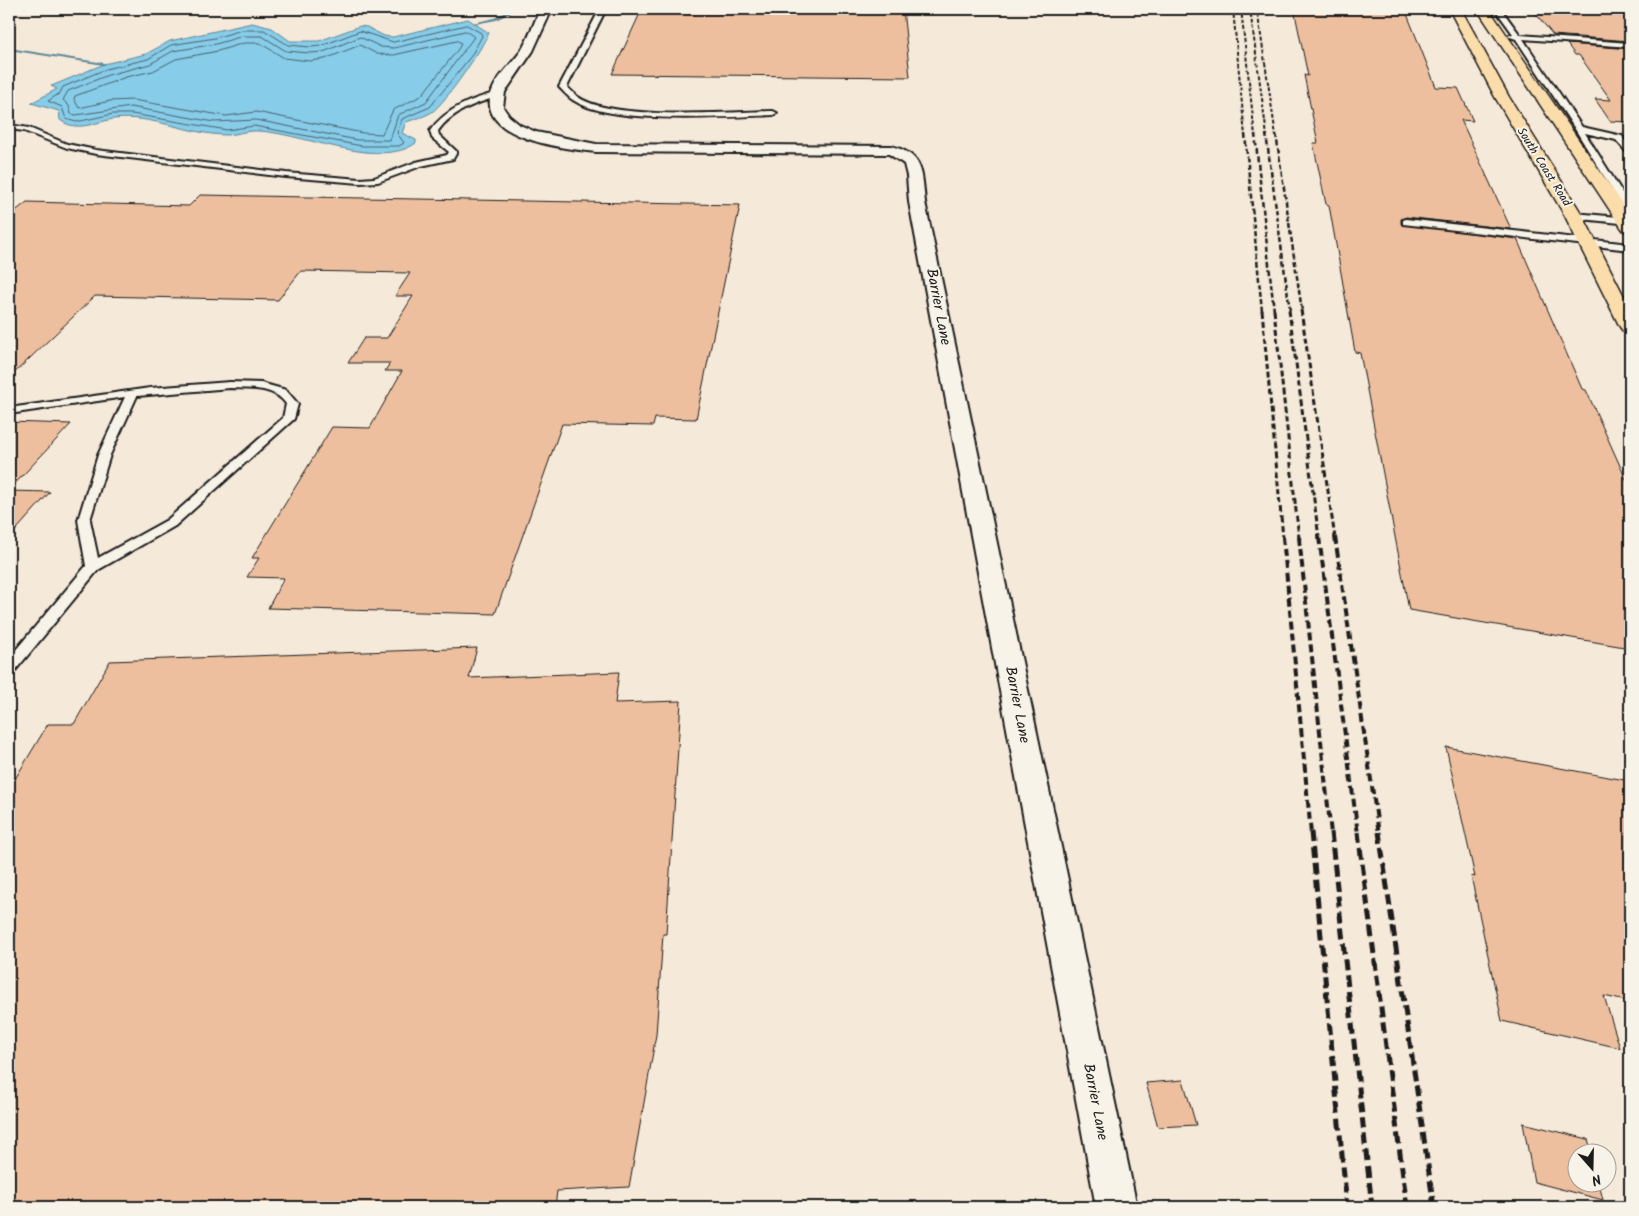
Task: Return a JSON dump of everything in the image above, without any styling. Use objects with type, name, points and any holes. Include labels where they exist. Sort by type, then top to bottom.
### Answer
[{"type":"highway","name":"South Coast Road","points":[[1455,9],[1516,98],[1586,242],[1630,327]]},
{"type":"highway","points":[[1483,9],[1543,101],[1629,220]]},
{"type":"highway","points":[[1516,98],[1543,101]]},
{"type":"street","points":[[498,94],[528,50],[546,9]]},
{"type":"street","name":"Barrier Lane","points":[[498,94],[496,106],[502,118],[513,127],[529,134],[568,145],[596,148],[870,150],[902,153],[909,156],[913,162],[917,202],[1117,1207]]},
{"type":"lane","points":[[603,9],[565,80],[563,87],[574,99],[606,110],[632,114],[773,113]]},
{"type":"lane","points":[[1498,9],[1579,129],[1629,220]]},
{"type":"lane","points":[[1616,9],[1630,10]]},
{"type":"lane","points":[[1502,36],[1630,45]]},
{"type":"lane","points":[[9,126],[20,127],[39,133],[69,147],[96,152],[295,176],[367,181],[450,157],[453,152],[435,136],[434,131],[438,122],[485,97],[498,94]]},
{"type":"lane","points":[[1579,129],[1619,138],[1630,154]]},
{"type":"lane","points":[[1574,216],[1629,220]]},
{"type":"lane","points":[[1406,222],[1630,247]]},
{"type":"lane","points":[[9,411],[132,394],[220,386],[261,387],[283,392],[292,404],[288,419],[171,523],[93,567],[9,668]]},
{"type":"lane","points":[[93,567],[84,520],[104,455],[132,394]]},
{"type":"water","points":[[468,19],[489,33],[463,75],[438,106],[429,114],[406,122],[402,133],[416,140],[416,143],[400,150],[381,153],[359,151],[271,132],[253,131],[230,135],[213,134],[142,119],[114,119],[86,126],[73,126],[60,120],[59,111],[31,103],[57,89],[51,86],[104,64],[146,54],[170,41],[252,23],[272,28],[290,41],[319,41],[360,26],[367,27],[384,36],[393,37]]},
{"type":"building","points":[[642,9],[903,9],[910,77],[612,74]]},
{"type":"building","points":[[1294,9],[1405,9],[1436,87],[1458,88],[1473,121],[1461,120],[1511,229],[1406,217],[1401,219],[1401,224],[1517,239],[1582,389],[1586,390],[1630,488],[1630,648],[1409,610],[1360,353],[1355,352],[1329,205],[1326,204],[1313,143],[1318,143],[1304,75],[1308,76]]},
{"type":"building","points":[[1532,9],[1586,9],[1630,14],[1630,41],[1553,35]]},
{"type":"building","points":[[1567,44],[1630,49],[1630,127],[1627,122],[1610,121],[1595,99],[1611,100],[1579,55],[1575,55]]},
{"type":"building","points":[[200,195],[740,205],[696,419],[655,418],[653,426],[562,424],[495,614],[268,608],[284,578],[247,577],[259,558],[252,558],[332,427],[370,428],[402,371],[385,371],[390,363],[348,363],[364,338],[387,338],[413,296],[395,296],[410,273],[301,271],[278,300],[95,296],[9,378],[9,216],[27,202],[189,206]]},
{"type":"building","points":[[9,422],[71,424],[9,490]]},
{"type":"building","points":[[9,491],[50,492],[9,538]]},
{"type":"building","points":[[477,648],[469,678],[619,672],[615,703],[681,701],[666,934],[663,934],[656,1035],[629,1187],[557,1191],[555,1207],[9,1207],[9,789],[48,724],[74,724],[110,661]]},
{"type":"building","points":[[1446,747],[1630,781],[1630,1002],[1604,996],[1620,1048],[1502,1021],[1471,876],[1475,877]]},
{"type":"building","points":[[1183,1080],[1196,1125],[1158,1127],[1146,1083]]},
{"type":"building","points":[[1523,1123],[1588,1139],[1589,1144],[1566,1144],[1566,1190],[1534,1182]]},
{"type":"building","points":[[1580,1194],[1602,1194],[1603,1200]]},
{"type":"waterway","points":[[475,23],[495,19],[516,9]]},
{"type":"waterway","points":[[9,49],[104,64]]},
{"type":"railway","points":[[1233,9],[1245,136]]},
{"type":"railway","points":[[1241,9],[1255,136]]},
{"type":"railway","points":[[1250,9],[1267,136]]},
{"type":"railway","points":[[1257,9],[1276,136]]},
{"type":"railway","points":[[1245,134],[1262,311]]},
{"type":"railway","points":[[1255,134],[1274,311]]},
{"type":"railway","points":[[1266,134],[1290,311]]},
{"type":"railway","points":[[1276,134],[1302,311]]},
{"type":"railway","points":[[1262,310],[1283,538]]},
{"type":"railway","points":[[1274,310],[1299,538]]},
{"type":"railway","points":[[1289,310],[1319,538]]},
{"type":"railway","points":[[1301,310],[1335,538]]},
{"type":"railway","points":[[1283,537],[1311,834]]},
{"type":"railway","points":[[1299,537],[1331,834]]},
{"type":"railway","points":[[1319,537],[1358,834]]},
{"type":"railway","points":[[1335,537],[1379,834]]},
{"type":"railway","points":[[1311,832],[1347,1207]]},
{"type":"railway","points":[[1331,832],[1372,1207]]},
{"type":"railway","points":[[1358,832],[1407,1207]]},
{"type":"railway","points":[[1379,832],[1434,1207]]}]
